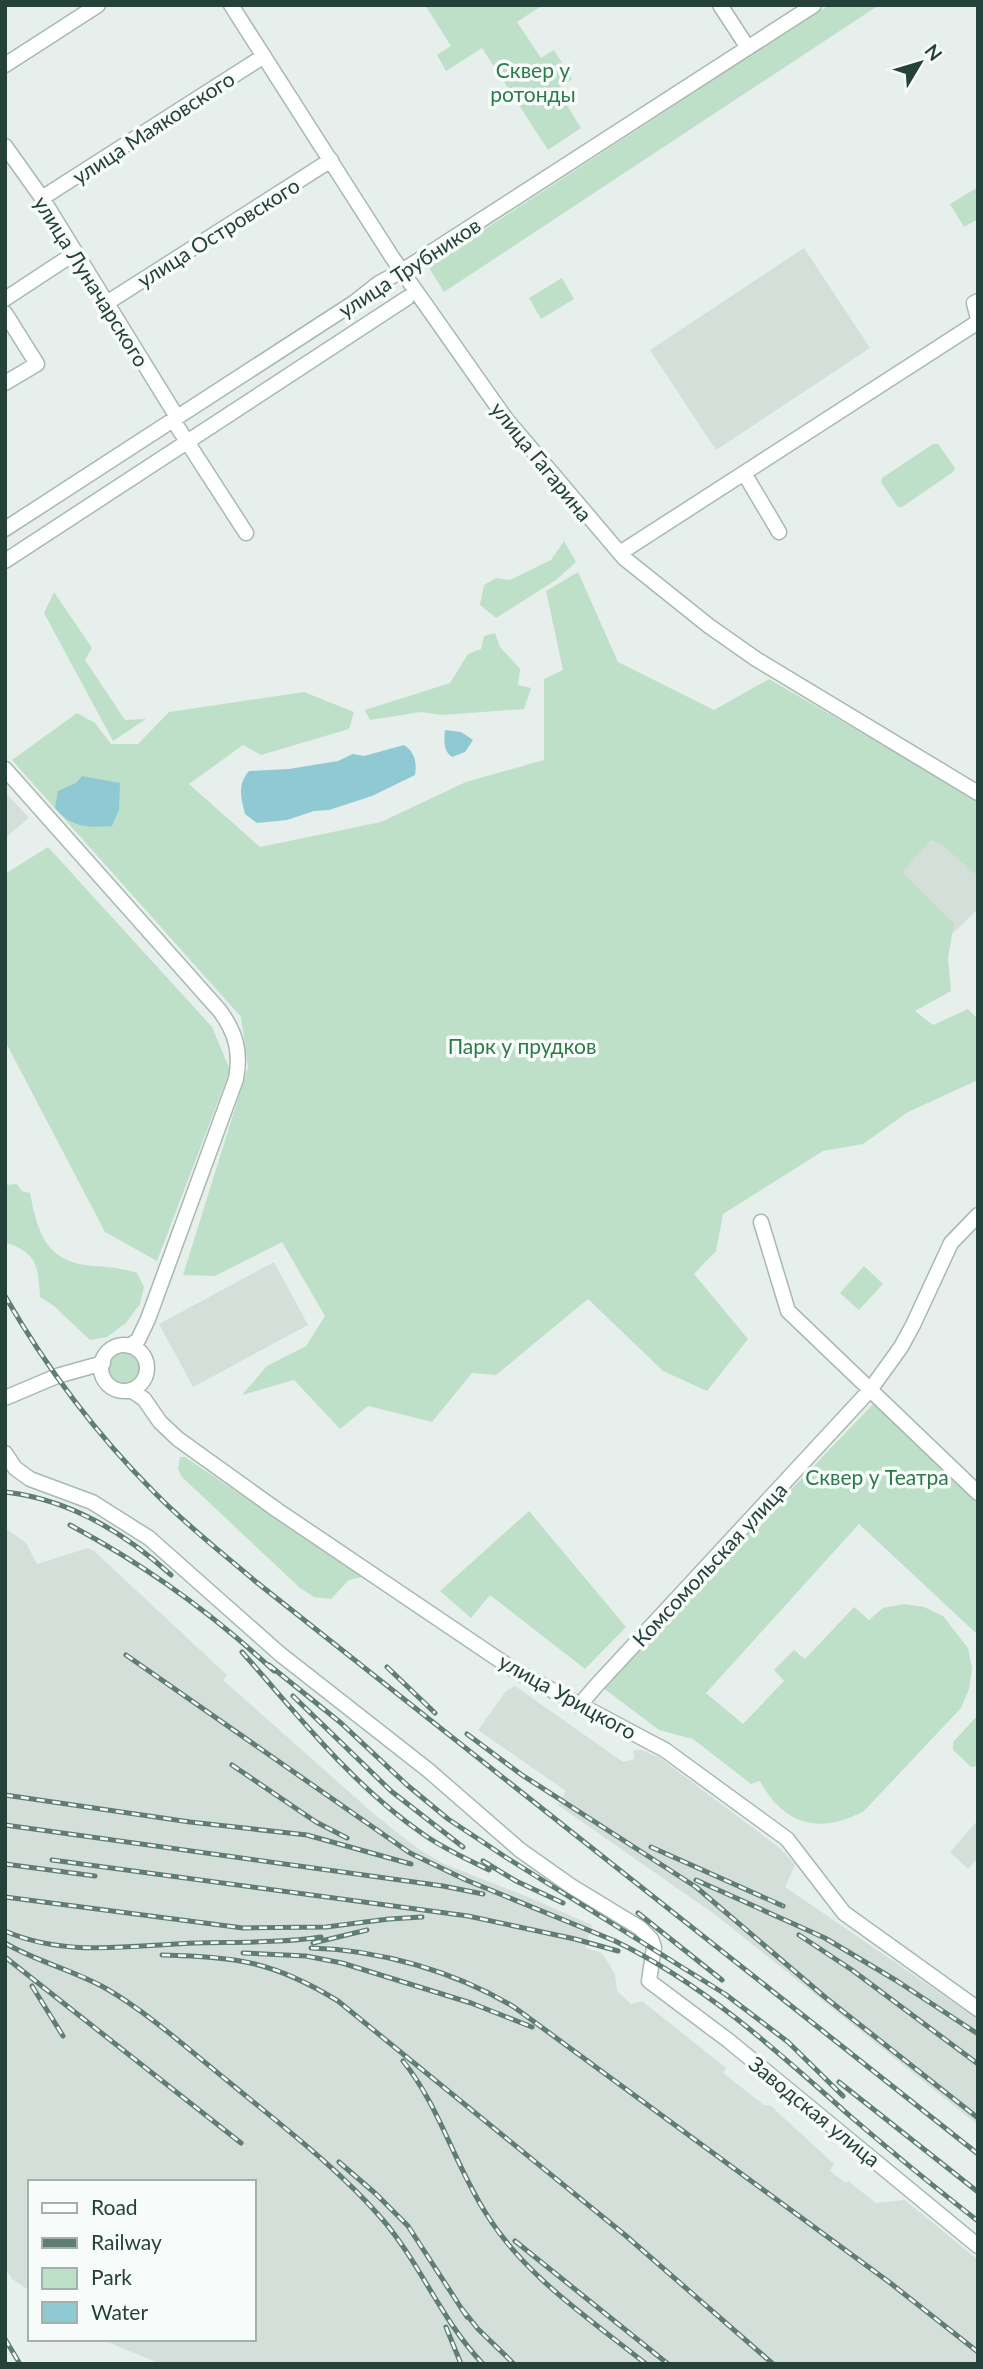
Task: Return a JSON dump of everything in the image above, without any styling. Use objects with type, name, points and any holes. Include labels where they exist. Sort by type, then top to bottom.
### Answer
[{"type":"street","points":[[5,65],[99,5]]},
{"type":"street","name":"улица Гагарина","points":[[231,5],[402,271],[506,419],[620,553],[709,626],[756,659],[978,793]]},
{"type":"street","points":[[720,5],[748,48]]},
{"type":"street","name":"улица Трубников","points":[[5,529],[355,302],[379,283],[402,271],[814,5]]},
{"type":"street","name":"улица Маяковского","points":[[41,198],[264,56]]},
{"type":"street","name":"улица Луначарского","points":[[5,146],[41,198],[188,443],[246,533]]},
{"type":"street","name":"улица Островского","points":[[106,304],[331,160]]},
{"type":"street","points":[[5,299],[75,253]]},
{"type":"street","points":[[5,561],[407,298]]},
{"type":"street","points":[[620,553],[978,321],[974,303],[978,301]]},
{"type":"street","points":[[5,313],[37,364],[5,383]]},
{"type":"street","points":[[744,473],[779,532]]},
{"type":"street","points":[[5,769],[220,1011],[232,1029],[237,1044],[236,1079],[159,1290],[135,1345]]},
{"type":"street","name":"Комсомольская улица","points":[[579,1706],[870,1390],[914,1325],[951,1242],[978,1215]]},
{"type":"street","points":[[761,1222],[788,1311],[978,1493]]},
{"type":"street","points":[[5,1398],[57,1376],[99,1367],[111,1349],[121,1345],[135,1345]]},
{"type":"street","points":[[99,1367],[110,1386],[124,1392],[139,1391],[146,1366],[135,1345]]},
{"type":"street","name":"улица Урицкого","points":[[139,1391],[160,1422],[178,1439],[251,1492],[514,1670],[665,1750],[787,1839],[844,1913],[978,2009]]},
{"type":"street","name":"Заводская улица","points":[[5,1453],[15,1468],[30,1479],[92,1502],[149,1538],[280,1654],[428,1770],[520,1850],[640,1928],[651,1939],[654,1947],[649,1981],[729,2041],[978,2246]]},
{"type":"shaded area","points":[[804,248],[870,348],[716,450],[650,350]]},
{"type":"shaded area","points":[[5,792],[29,818],[5,838]]},
{"type":"shaded area","points":[[939,802],[978,833],[978,909],[932,953],[861,882]]},
{"type":"shaded area","points":[[274,1262],[308,1325],[193,1387],[159,1324]]},
{"type":"shaded area","points":[[5,1528],[26,1543],[37,1564],[88,1548],[95,1552],[227,1675],[223,1680],[374,1814],[417,1848],[442,1863],[592,1925],[585,1948],[602,1953],[615,1974],[617,1991],[631,2004],[642,2001],[726,2068],[723,2073],[764,2105],[771,2106],[834,2164],[830,2171],[846,2183],[848,2181],[876,2203],[905,2200],[978,2260],[978,2364],[161,2364],[105,2341],[256,2341],[256,2180],[28,2180],[28,2290],[12,2279],[5,2268]]},
{"type":"shaded area","points":[[515,1686],[623,1762],[634,1759],[633,1750],[641,1750],[660,1758],[781,1849],[795,1865],[785,1887],[978,2019],[978,2125],[717,1916],[558,1805],[566,1791],[478,1730],[506,1691]]},
{"type":"shaded area","points":[[978,1820],[978,1858],[968,1869],[950,1852]]},
{"type":"green space","name":"Сквер у ротонды","points":[[425,5],[543,5],[517,22],[541,58],[554,50],[572,79],[557,89],[581,128],[548,150],[482,48],[446,71],[437,55],[451,46]]},
{"type":"green space","points":[[829,5],[879,5],[444,292],[428,266]]},
{"type":"green space","points":[[978,187],[978,219],[964,227],[950,204]]},
{"type":"green space","points":[[562,278],[574,299],[541,319],[529,298]]},
{"type":"green space","points":[[933,444],[938,444],[955,468],[953,472],[902,507],[898,507],[881,482],[882,478]]},
{"type":"green space","points":[[564,541],[576,562],[556,580],[496,618],[480,605],[484,585],[496,578],[510,580],[551,560]]},
{"type":"green space","name":"Парк у прудков","points":[[578,572],[618,662],[714,710],[769,679],[978,800],[978,876],[942,845],[931,840],[902,872],[954,924],[948,958],[951,991],[915,1011],[933,1025],[968,1009],[978,1019],[978,1080],[908,1112],[863,1144],[823,1151],[723,1214],[716,1251],[694,1274],[748,1339],[707,1391],[663,1371],[588,1299],[496,1375],[472,1373],[432,1422],[368,1406],[340,1429],[294,1380],[242,1395],[267,1366],[306,1346],[325,1316],[282,1242],[215,1276],[183,1275],[248,1067],[241,1017],[12,760],[77,713],[95,723],[111,744],[138,744],[169,712],[304,692],[354,712],[349,729],[261,755],[243,745],[189,784],[260,847],[381,822],[466,782],[544,760],[544,679],[563,670],[546,591]]},
{"type":"green space","points":[[54,592],[92,648],[85,660],[125,720],[146,719],[113,741],[44,613]]},
{"type":"green space","points":[[495,633],[500,647],[520,669],[518,685],[531,688],[524,709],[442,715],[421,712],[370,720],[365,710],[450,683],[468,654],[481,649],[484,636]]},
{"type":"green space","points":[[48,847],[212,1027],[230,1070],[157,1261],[105,1232],[5,1041],[5,874]]},
{"type":"green space","points":[[17,1184],[22,1191],[30,1193],[41,1233],[47,1243],[64,1259],[137,1273],[144,1287],[140,1304],[126,1323],[107,1337],[90,1340],[54,1306],[40,1297],[37,1269],[31,1257],[7,1243],[5,1185]]},
{"type":"green space","points":[[864,1266],[883,1284],[859,1310],[840,1293]]},
{"type":"green space","points":[[124,1352],[135,1357],[140,1368],[135,1379],[124,1384],[113,1379],[108,1368],[113,1357]]},
{"type":"green space","name":"Сквер у Театра","points":[[875,1402],[978,1500],[978,1635],[859,1524],[706,1693],[743,1724],[784,1681],[774,1670],[794,1650],[805,1659],[854,1607],[869,1620],[883,1608],[904,1604],[924,1607],[943,1616],[968,1648],[972,1668],[969,1689],[961,1708],[864,1811],[832,1823],[804,1822],[780,1808],[760,1781],[751,1784],[693,1739],[659,1730],[602,1687]]},
{"type":"green space","points":[[180,1457],[185,1457],[362,1577],[349,1580],[331,1599],[314,1597],[300,1588],[182,1477],[178,1469]]},
{"type":"green space","points":[[529,1511],[626,1627],[585,1669],[490,1595],[471,1618],[440,1591]]},
{"type":"green space","points":[[978,1715],[978,1766],[971,1767],[953,1750],[953,1742]]},
{"type":"water","points":[[445,730],[461,732],[473,740],[465,752],[452,757],[449,755],[445,745]]},
{"type":"water","points":[[404,745],[414,758],[415,775],[372,796],[287,820],[257,823],[245,814],[241,787],[249,771],[289,769],[338,761],[353,754],[364,756]]},
{"type":"water","points":[[82,776],[120,783],[119,810],[112,826],[96,827],[74,823],[55,808],[58,791],[76,783]]},
{"type":"railway","points":[[5,1296],[37,1348],[92,1423],[133,1470],[191,1527],[255,1581],[978,2154]]},
{"type":"railway","points":[[5,1492],[51,1502],[94,1520],[135,1545],[171,1575]]},
{"type":"railway","points":[[70,1525],[177,1591],[227,1629],[274,1671]]},
{"type":"railway","points":[[242,1652],[327,1749],[373,1794],[431,1839],[489,1870]]},
{"type":"railway","points":[[126,1655],[410,1853],[466,1880],[615,1941],[679,1977],[767,2043],[882,2143],[978,2221]]},
{"type":"railway","points":[[269,1665],[341,1723],[448,1819],[725,1994],[788,2042],[843,2096]]},
{"type":"railway","points":[[387,1667],[435,1713]]},
{"type":"railway","points":[[293,1696],[391,1791],[463,1847]]},
{"type":"railway","points":[[467,1734],[522,1775],[696,1887],[826,1998],[978,2118]]},
{"type":"railway","points":[[232,1765],[316,1822],[347,1838]]},
{"type":"railway","points":[[5,1795],[190,1822],[307,1835],[411,1864]]},
{"type":"railway","points":[[5,1825],[443,1886],[483,1894]]},
{"type":"railway","points":[[651,1847],[783,1906]]},
{"type":"railway","points":[[52,1860],[468,1916],[618,1951]]},
{"type":"railway","points":[[483,1861],[516,1881],[563,1903]]},
{"type":"railway","points":[[5,1864],[95,1876]]},
{"type":"railway","points":[[696,1880],[825,1938],[978,2034]]},
{"type":"railway","points":[[5,1897],[243,1928],[326,1927],[422,1917]]},
{"type":"railway","points":[[638,1913],[722,1980]]},
{"type":"railway","points":[[313,1943],[367,1930]]},
{"type":"railway","points":[[5,1931],[52,1945],[100,1948],[321,1937]]},
{"type":"railway","points":[[799,1935],[852,1970],[978,2064]]},
{"type":"railway","points":[[5,1943],[94,1982],[123,1999],[170,2033],[328,2165],[366,2201],[397,2237],[455,2330],[483,2364]]},
{"type":"railway","points":[[311,1948],[363,1953],[416,1965],[467,1983],[514,2007],[889,2282],[978,2352]]},
{"type":"railway","points":[[243,1953],[306,1956],[342,1963],[471,2003],[532,2027]]},
{"type":"railway","points":[[162,1955],[212,1957],[274,1969],[338,2001],[625,2235],[773,2364]]},
{"type":"railway","points":[[5,1957],[241,2143]]},
{"type":"railway","points":[[32,1986],[63,2036]]},
{"type":"railway","points":[[403,2061],[427,2098],[476,2196],[503,2237],[520,2258],[560,2296],[646,2364]]},
{"type":"railway","points":[[839,2082],[978,2192]]},
{"type":"railway","points":[[339,2162],[408,2226],[467,2317]]},
{"type":"railway","points":[[515,2241],[668,2364]]},
{"type":"railway","points":[[462,2309],[478,2329],[514,2364]]},
{"type":"railway","points":[[446,2327],[461,2364]]},
{"type":"railway","points":[[5,2339],[20,2364]]}]
